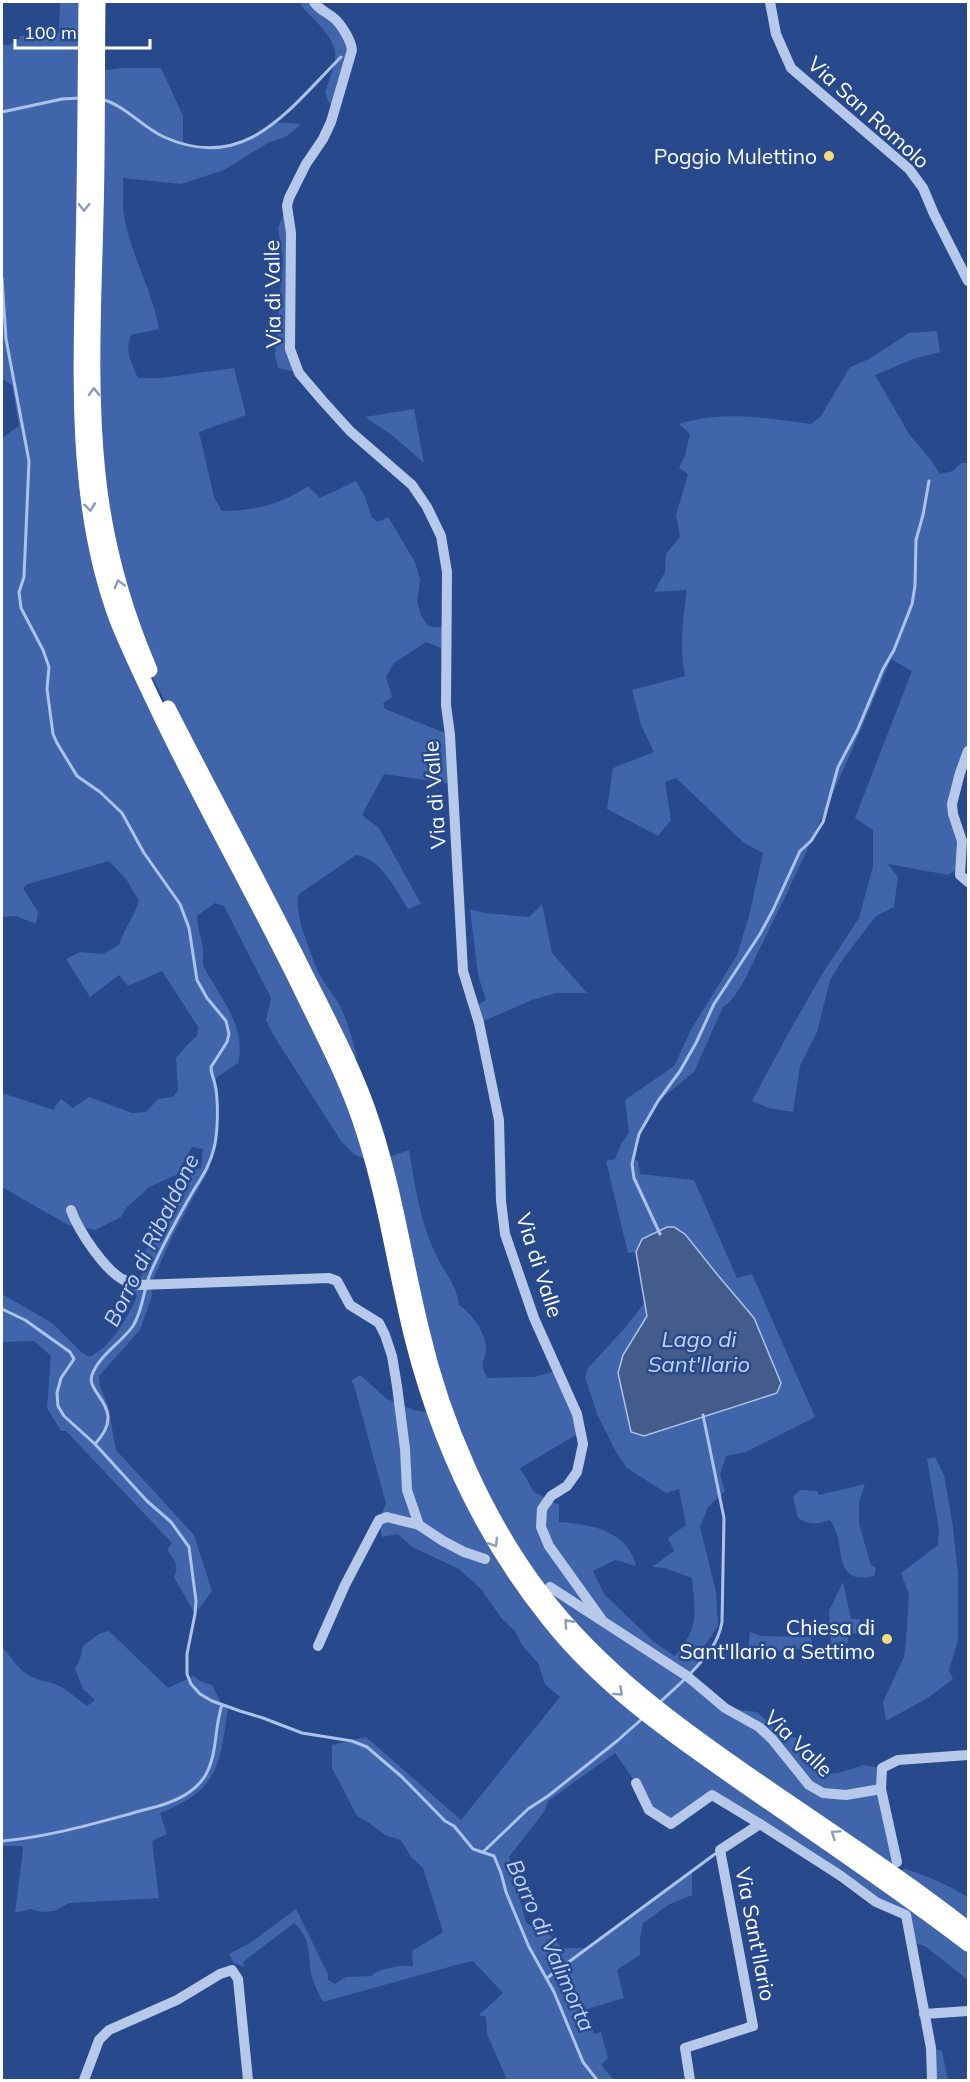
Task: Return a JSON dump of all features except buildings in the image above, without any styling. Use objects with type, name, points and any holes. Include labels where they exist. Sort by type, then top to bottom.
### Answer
[{"type":"highway","points":[[86,2],[82,408],[87,484],[100,562],[117,619],[144,680],[193,783],[277,939],[328,1044],[354,1104],[362,1125],[379,1190],[411,1336],[427,1395],[462,1482],[494,1543],[532,1598],[553,1626],[607,1680],[652,1720],[702,1757],[969,1944]]},
{"type":"highway","points":[[98,2],[94,404],[101,498],[118,581],[153,678],[287,936],[337,1037],[364,1099],[374,1126],[390,1186],[422,1333],[438,1393],[473,1478],[491,1514],[540,1591],[588,1646],[612,1669],[672,1721],[969,1929]]},
{"type":"street","name":"Via di Valle","points":[[314,2],[322,11],[336,20],[351,44],[352,50],[331,122],[323,139],[306,164],[287,206],[291,233],[290,349],[299,373],[322,400],[350,431],[412,485],[428,507],[441,536],[447,572],[446,705],[450,735],[463,971],[479,1023],[500,1120],[501,1201],[505,1234],[534,1318],[577,1414],[583,1444],[578,1472],[567,1486],[551,1496],[542,1509],[541,1527],[549,1546],[602,1620]]},
{"type":"street","name":"Via San Romolo","points":[[770,2],[776,34],[791,68],[909,169],[923,188],[969,280]]},
{"type":"street","points":[[969,751],[960,773],[952,804],[962,841],[960,875],[969,882]]},
{"type":"street","points":[[71,1210],[75,1221],[105,1264],[126,1281],[147,1284],[329,1278],[337,1281],[350,1305],[379,1323],[385,1335],[392,1356],[397,1386],[405,1449],[407,1490],[419,1525]]},
{"type":"street","points":[[318,1646],[345,1585],[379,1520],[387,1517],[419,1525],[443,1541],[485,1559]]},
{"type":"street","name":"Via Valle","points":[[550,1587],[689,1678],[724,1708],[759,1727],[772,1739],[809,1785],[823,1793],[846,1795],[882,1789]]},
{"type":"street","points":[[897,1862],[882,1789],[882,1768],[898,1760],[969,1755]]},
{"type":"street","points":[[636,1783],[648,1810],[671,1824],[712,1795],[841,1876],[876,1902],[906,1915],[931,2048],[932,2080]]},
{"type":"street","name":"Via Sant'Ilario","points":[[690,2080],[686,2048],[753,2026],[720,1850],[760,1824]]},
{"type":"street","points":[[84,2080],[99,2040],[109,2030],[177,2000],[220,1974],[232,1971],[238,1979],[248,2080]]},
{"type":"street","points":[[924,2014],[969,2011]]},
{"type":"shaded area","points":[[60,2],[86,2],[106,586],[277,939],[372,1162],[355,1155],[341,1141],[274,1036],[266,1020],[271,998],[224,906],[215,903],[197,916],[203,963],[235,1025],[239,1037],[238,1063],[216,1078],[215,1141],[209,1169],[173,1235],[151,1284],[152,1296],[140,1330],[99,1376],[100,1386],[108,1406],[116,1450],[194,1535],[212,1591],[195,1614],[174,1577],[176,1566],[167,1550],[172,1543],[66,1431],[61,1431],[47,1408],[51,1356],[34,1341],[2,1342],[2,1294],[52,1323],[89,1357],[97,1353],[124,1322],[137,1296],[120,1284],[124,1274],[142,1276],[142,1257],[157,1231],[170,1215],[194,1170],[201,1168],[203,1149],[192,1147],[176,1175],[149,1187],[126,1208],[121,1217],[95,1230],[68,1225],[2,1187],[2,1093],[54,1110],[61,1099],[73,1108],[89,1097],[132,1113],[146,1112],[158,1099],[173,1097],[178,1090],[176,1058],[197,1036],[198,1027],[162,971],[128,986],[119,975],[90,997],[66,959],[80,952],[103,954],[119,945],[137,907],[139,901],[126,879],[109,861],[28,884],[23,888],[38,912],[36,924],[16,916],[2,917],[2,438],[19,426],[12,385],[2,379],[2,44],[13,44],[21,36],[45,35],[51,30],[59,33]]},
{"type":"shaded area","points":[[300,2],[314,2],[351,44],[336,106],[329,103],[325,93],[335,62],[334,47]]},
{"type":"shaded area","points":[[161,68],[183,116],[183,145],[208,147],[232,144],[253,137],[275,122],[301,124],[287,136],[268,143],[224,170],[181,184],[123,178],[123,211],[127,230],[152,300],[159,329],[131,335],[128,346],[131,362],[138,378],[161,378],[234,368],[246,415],[199,432],[214,497],[222,511],[245,510],[278,502],[308,486],[320,498],[356,481],[365,497],[372,518],[378,522],[388,517],[415,562],[420,580],[417,602],[427,625],[446,627],[446,650],[426,642],[394,663],[386,677],[392,697],[383,703],[385,709],[450,735],[453,784],[384,774],[362,815],[379,828],[421,904],[408,909],[380,868],[365,857],[356,855],[299,894],[298,911],[309,948],[321,977],[341,1008],[352,1038],[357,1056],[350,1066],[153,678],[118,581],[94,393],[97,71]]},
{"type":"shaded area","points":[[287,206],[290,349],[299,373],[278,368],[275,355],[283,258],[278,228]]},
{"type":"shaded area","points":[[937,331],[940,352],[913,359],[875,375],[909,434],[940,474],[953,471],[961,463],[968,463],[968,751],[952,804],[961,867],[948,875],[888,864],[898,877],[894,907],[876,916],[830,980],[817,1032],[800,1066],[793,1112],[769,1108],[752,1101],[821,976],[859,918],[873,866],[873,830],[855,818],[912,671],[891,659],[812,839],[745,979],[734,996],[723,1007],[694,1072],[658,1101],[639,1134],[633,1160],[638,1161],[640,1174],[694,1180],[737,1278],[752,1274],[815,1417],[746,1452],[726,1456],[720,1474],[725,1491],[708,1507],[700,1527],[716,1592],[718,1626],[701,1651],[711,1652],[687,1676],[724,1708],[757,1712],[778,1731],[796,1738],[810,1762],[826,1774],[864,1765],[882,1768],[898,1872],[905,1869],[922,1875],[968,1897],[968,1929],[672,1721],[540,1591],[453,1433],[383,1159],[409,1150],[426,1229],[436,1255],[453,1285],[459,1305],[473,1318],[483,1334],[486,1351],[483,1368],[488,1378],[535,1377],[558,1370],[581,1432],[520,1468],[534,1492],[559,1505],[559,1522],[595,1528],[617,1537],[625,1545],[632,1554],[636,1566],[615,1560],[593,1571],[604,1594],[654,1642],[675,1656],[689,1636],[694,1619],[692,1578],[664,1568],[652,1567],[674,1551],[668,1538],[686,1525],[679,1489],[666,1493],[627,1468],[616,1452],[597,1414],[585,1377],[588,1368],[645,1302],[647,1316],[623,1355],[622,1393],[632,1432],[644,1436],[777,1393],[781,1383],[736,1297],[716,1273],[642,1239],[636,1252],[628,1253],[606,1161],[615,1159],[621,1144],[629,1133],[625,1100],[674,1066],[692,1028],[737,955],[749,916],[763,853],[744,843],[676,778],[665,782],[671,820],[658,836],[607,809],[613,768],[654,752],[641,725],[632,690],[685,676],[682,644],[687,590],[654,592],[665,572],[666,554],[680,537],[676,515],[688,474],[679,468],[690,434],[679,424],[711,417],[745,416],[811,424],[821,416],[850,367],[869,359],[909,333]]},
{"type":"shaded area","points":[[414,409],[424,463],[392,435],[365,417]]},
{"type":"shaded area","points":[[542,904],[552,953],[587,993],[556,993],[532,1000],[479,1023],[474,1007],[486,1000],[478,975],[470,909],[484,913],[529,917]]},
{"type":"shaded area","points":[[360,1375],[387,1399],[413,1410],[434,1413],[553,1626],[968,1944],[968,1980],[925,1946],[910,1942],[906,1915],[712,1795],[671,1824],[649,1810],[636,1783],[615,1753],[548,1801],[544,1812],[509,1857],[526,1923],[550,1935],[561,1948],[587,1948],[692,1871],[692,1895],[670,1904],[643,1923],[640,1955],[617,1970],[624,1998],[587,2009],[594,2034],[601,2032],[608,2058],[601,2065],[614,2080],[507,2080],[487,2034],[486,2017],[479,2015],[503,1993],[473,1961],[323,2002],[311,1975],[305,1938],[294,1923],[243,1962],[244,1967],[234,1963],[229,1954],[250,1943],[296,1909],[328,1974],[328,1980],[335,1984],[346,1977],[371,1976],[378,1971],[398,1966],[413,1966],[412,1951],[443,1932],[423,1868],[411,1857],[401,1840],[385,1835],[357,1816],[332,1768],[332,1745],[366,1737],[461,1820],[560,1697],[545,1684],[538,1663],[522,1645],[515,1631],[502,1619],[481,1589],[459,1569],[412,1547],[398,1534],[382,1537],[379,1520],[386,1504],[351,1381]]},
{"type":"shaded area","points":[[935,1457],[944,1475],[958,1576],[958,1640],[949,1670],[953,1679],[929,1697],[886,1721],[883,1702],[904,1657],[906,1641],[909,1595],[901,1573],[938,1545],[939,1530],[927,1459]]},
{"type":"shaded area","points":[[865,1484],[859,1502],[859,1524],[871,1565],[876,1568],[874,1576],[863,1578],[855,1577],[845,1568],[835,1529],[830,1520],[814,1523],[798,1518],[793,1497],[800,1490],[817,1491],[819,1495]]},
{"type":"shaded area","points":[[843,1582],[851,1619],[860,1619],[861,1633],[848,1634],[848,1643],[831,1645],[829,1611]]},
{"type":"shaded area","points":[[109,1631],[168,1688],[194,1676],[212,1685],[222,1705],[228,1707],[219,1760],[205,1785],[194,1795],[160,1813],[167,1834],[152,1841],[159,1898],[69,1903],[54,1911],[42,1912],[30,1909],[15,1913],[23,1849],[22,1846],[2,1846],[2,1648],[28,1675],[59,1686],[87,1706],[95,1700],[83,1689],[75,1669],[83,1646],[99,1634]]},
{"type":"shaded area","points":[[750,1632],[761,1636],[811,1637],[812,1647],[782,1651],[748,1651]]},
{"type":"shaded area","points":[[931,2048],[942,2051],[948,2080],[932,2080]]},
{"type":"water","name":"Lago di Sant'Ilario","points":[[667,1227],[674,1227],[685,1234],[754,1318],[781,1383],[777,1393],[644,1436],[631,1432],[618,1373],[623,1355],[647,1316],[636,1252],[642,1239]]},
{"type":"waterway","points":[[101,99],[118,106],[164,137],[193,146],[219,147],[242,142],[264,130],[303,97],[341,57]]},
{"type":"waterway","points":[[2,112],[62,99],[80,98]]},
{"type":"waterway","name":"Borro di Ribaldone","points":[[2,278],[6,339],[29,461],[24,577],[19,592],[21,608],[43,650],[49,667],[47,689],[53,734],[77,776],[100,792],[122,813],[144,853],[180,904],[189,928],[197,980],[207,998],[226,1021],[229,1034],[227,1042],[211,1067],[216,1089],[217,1119],[215,1142],[210,1161],[155,1264],[133,1326],[105,1355],[92,1375],[94,1389],[104,1403],[108,1421],[95,1444]]},
{"type":"waterway","points":[[660,1234],[634,1178],[632,1164],[639,1134],[658,1101],[680,1071],[714,1004],[760,934],[800,851],[811,841],[823,822],[838,767],[894,650],[912,604],[915,586],[916,540],[929,481]]},
{"type":"waterway","name":"Borro di Valimorta","points":[[2,1309],[25,1320],[70,1352],[74,1359],[61,1378],[57,1393],[58,1406],[64,1416],[95,1444],[147,1501],[171,1522],[189,1547],[196,1601],[187,1654],[187,1674],[191,1684],[200,1694],[212,1701],[302,1733],[352,1741],[367,1747],[402,1777],[445,1821],[454,1826],[473,1849],[494,1856],[529,1947],[554,1992],[583,2062],[597,2080]]},
{"type":"waterway","points":[[689,1675],[714,1644],[722,1622],[724,1518],[703,1415]]},
{"type":"waterway","points":[[659,1703],[685,1679]]},
{"type":"waterway","points":[[2,1841],[35,1837],[84,1826],[159,1806],[185,1795],[201,1782],[209,1768],[222,1705]]},
{"type":"waterway","points":[[483,1852],[528,1809],[548,1796],[643,1718]]},
{"type":"waterway","points":[[547,1978],[715,1854]]},
{"type":"tunnel","points":[[485,1559],[514,1572]]},
{"type":"place","name":"Poggio Mulettino","points":[[829,156]]},
{"type":"place","name":"Chiesa di Sant'Ilario a Settimo","points":[[887,1639]]}]
